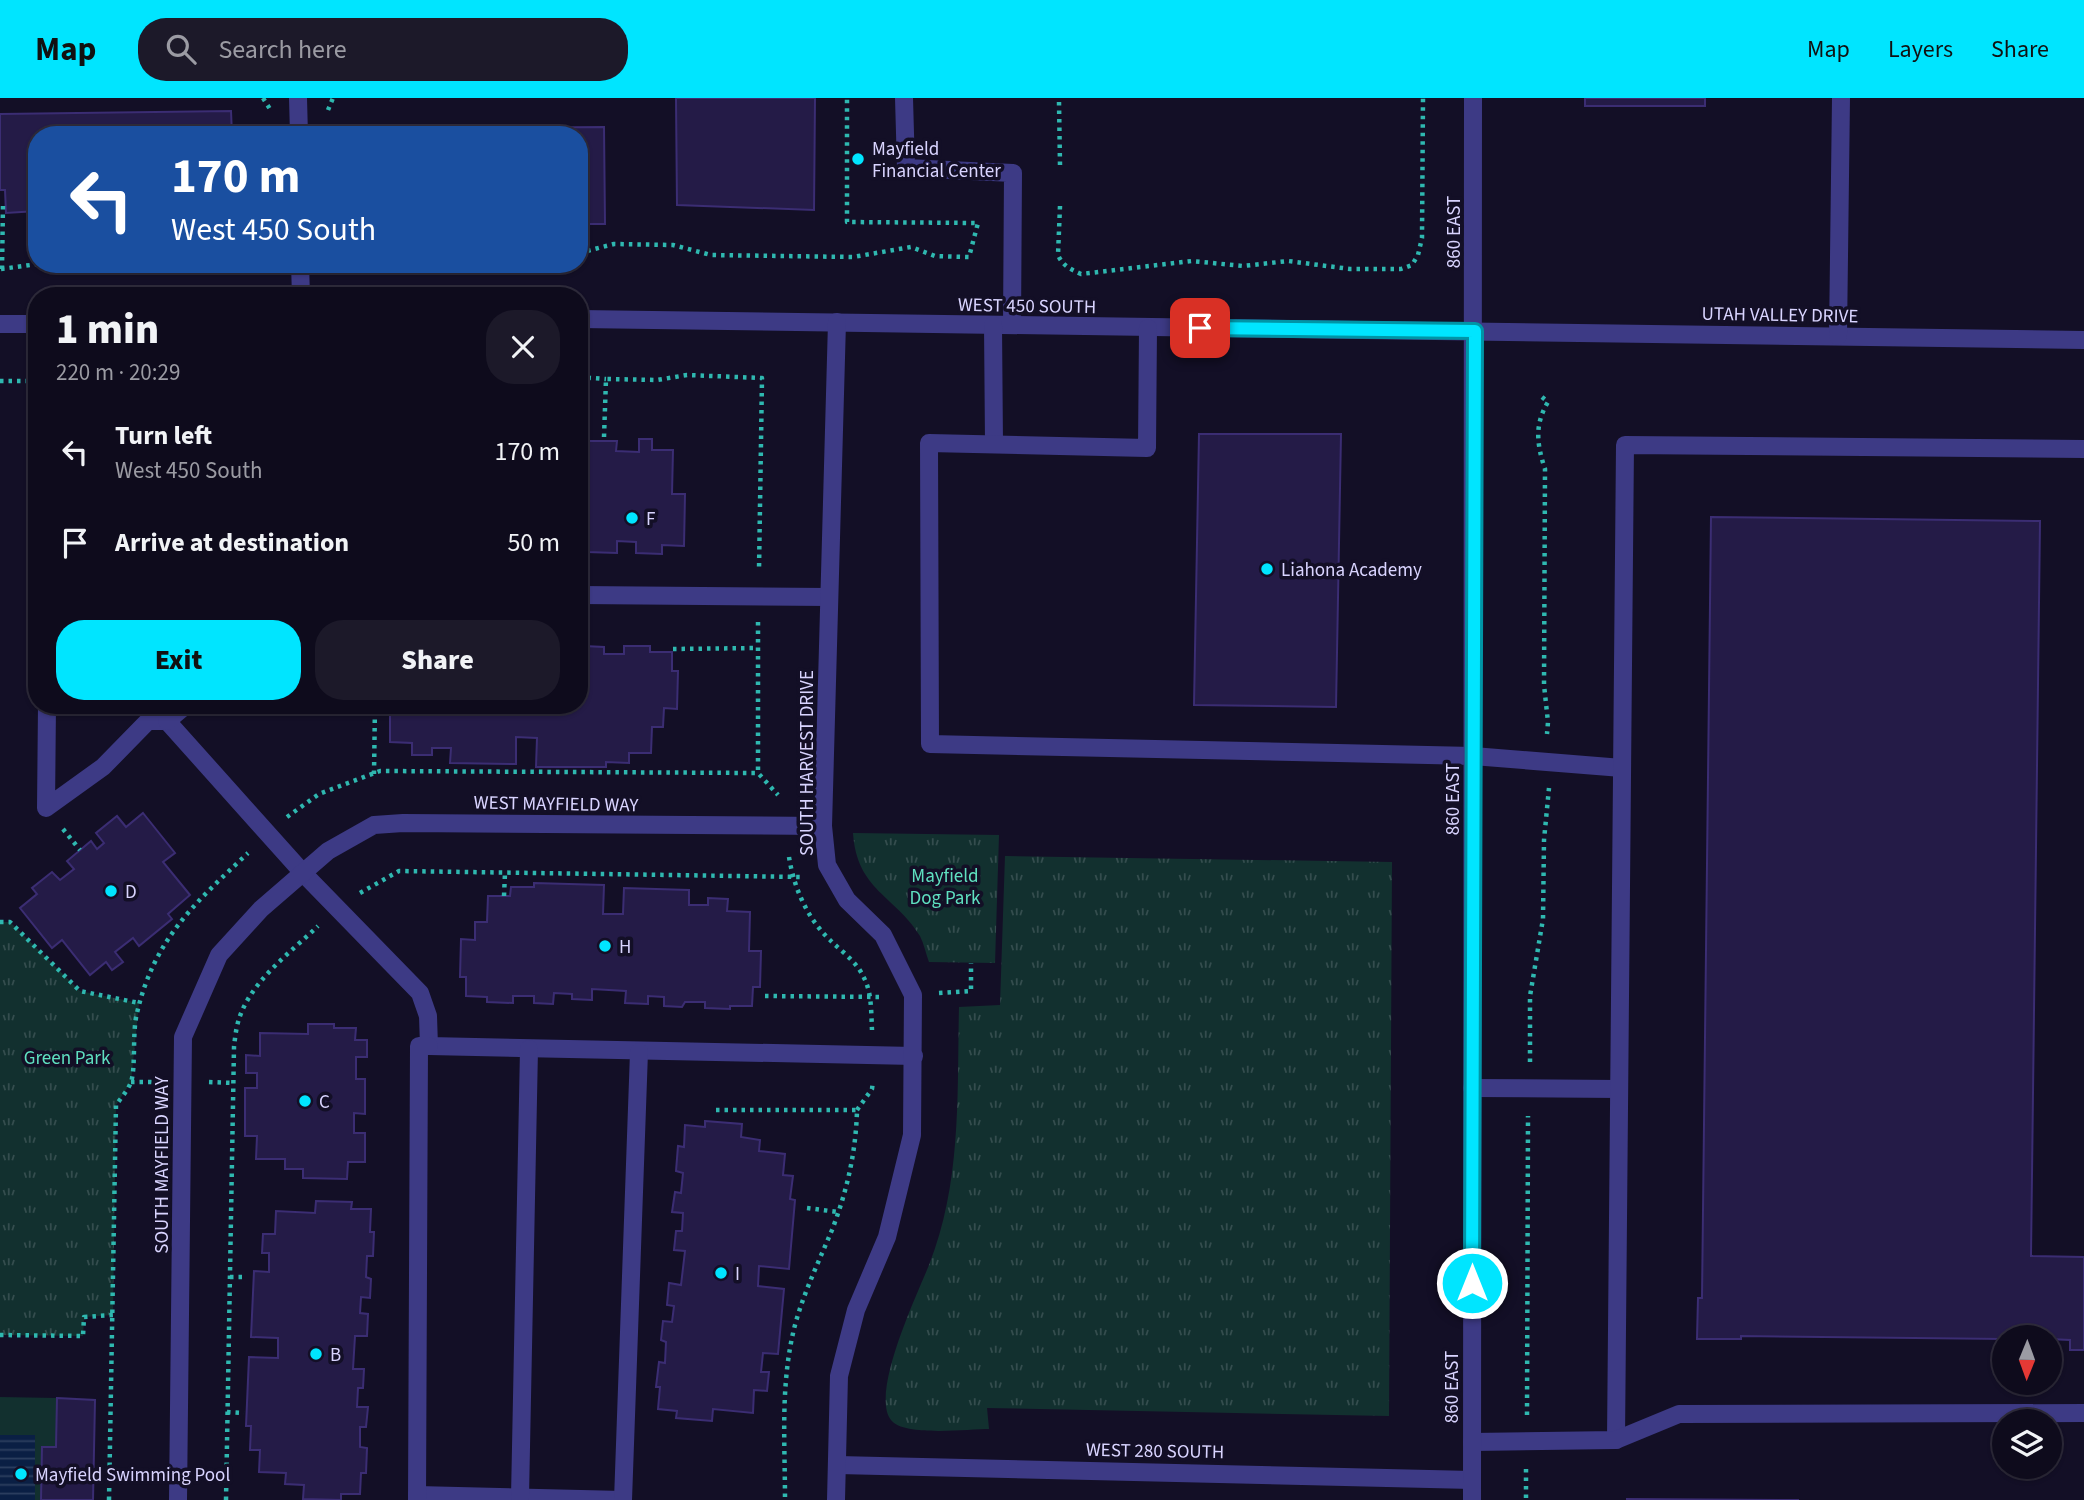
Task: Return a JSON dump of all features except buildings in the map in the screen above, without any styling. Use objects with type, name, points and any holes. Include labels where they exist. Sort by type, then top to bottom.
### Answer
[{"type":"street","points":[[298,98],[299,126]]},
{"type":"street","points":[[904,98],[906,168],[1013,173],[1012,326]]},
{"type":"street","name":"860 EAST","points":[[1472,1500],[1475,331],[1473,98]]},
{"type":"street","points":[[1838,336],[1841,98]]},
{"type":"street","name":"WEST 450 SOUTH","points":[[588,319],[1475,331]]},
{"type":"street","name":"SOUTH HARVEST DRIVE","points":[[836,1500],[839,1376],[856,1310],[887,1237],[909,1148],[912,1135],[914,1056],[913,995],[883,935],[847,900],[827,865],[823,827],[837,322]]},
{"type":"street","points":[[0,324],[28,324]]},
{"type":"street","points":[[993,325],[994,444]]},
{"type":"street","points":[[1148,328],[1147,448],[929,443],[930,744],[1473,756],[1622,768]]},
{"type":"street","name":"UTAH VALLEY DRIVE","points":[[1475,331],[2084,340]]},
{"type":"street","points":[[1616,1440],[1625,445],[2084,449]]},
{"type":"street","points":[[588,595],[829,597]]},
{"type":"street","points":[[47,714],[46,808],[103,767],[148,722],[167,721],[175,714]]},
{"type":"street","points":[[167,721],[304,874],[420,993],[428,1016],[429,1046]]},
{"type":"street","name":"WEST MAYFIELD WAY","points":[[304,874],[328,850],[374,825],[403,823],[823,827]]},
{"type":"street","name":"SOUTH MAYFIELD WAY","points":[[178,1500],[183,1037],[219,955],[261,909],[304,874]]},
{"type":"street","points":[[639,1052],[623,1500],[417,1497],[419,1046],[914,1056]]},
{"type":"street","points":[[520,1497],[529,1049]]},
{"type":"street","points":[[1472,1088],[1619,1089]]},
{"type":"street","points":[[1472,1442],[1616,1440],[1679,1414],[2084,1413]]},
{"type":"street","name":"WEST 280 SOUTH","points":[[838,1465],[1472,1480]]},
{"type":"path","points":[[588,251],[614,244],[673,245],[711,255],[853,257],[911,247],[935,256],[969,257],[978,223],[848,222],[847,98]]},
{"type":"path","points":[[1060,206],[1058,255],[1061,262],[1081,274],[1192,261],[1243,266],[1288,261],[1339,268],[1402,269],[1412,265],[1418,255],[1422,238],[1423,98]]},
{"type":"path","points":[[1059,102],[1060,164]]},
{"type":"path","points":[[4,205],[1,269],[28,265]]},
{"type":"path","points":[[588,378],[657,380],[687,375],[762,378],[759,575]]},
{"type":"path","points":[[604,437],[606,379]]},
{"type":"path","points":[[0,381],[28,381]]},
{"type":"path","points":[[1542,397],[1548,402],[1537,435],[1545,469],[1546,728]]},
{"type":"path","points":[[758,620],[758,773],[778,795]]},
{"type":"path","points":[[673,649],[758,648]]},
{"type":"path","points":[[374,774],[375,714]]},
{"type":"path","points":[[287,817],[319,794],[380,771],[758,773]]},
{"type":"path","points":[[1531,1046],[1531,996],[1543,919],[1544,840],[1550,795]]},
{"type":"path","points":[[109,1500],[116,1105],[131,1082],[139,1003],[142,989],[158,954],[175,926],[206,892],[254,848]]},
{"type":"path","points":[[789,857],[792,877],[803,904],[816,925],[854,962],[863,975],[870,997],[873,1030]]},
{"type":"path","points":[[357,895],[399,871],[808,877]]},
{"type":"path","points":[[504,896],[505,873]]},
{"type":"path","points":[[226,1500],[234,1047],[239,1020],[246,1002],[269,972],[323,921]]},
{"type":"path","points":[[0,922],[10,922],[80,991],[139,1003]]},
{"type":"path","points":[[935,993],[971,991],[971,963]]},
{"type":"path","points":[[765,996],[888,997]]},
{"type":"path","points":[[785,1500],[783,1424],[788,1355],[796,1321],[812,1275],[838,1212],[856,1146],[858,1110],[873,1089],[873,1077]]},
{"type":"path","points":[[131,1082],[158,1082]]},
{"type":"path","points":[[202,1082],[233,1083]]},
{"type":"path","points":[[716,1110],[858,1110]]},
{"type":"path","points":[[1527,1385],[1528,1128]]},
{"type":"path","points":[[807,1208],[838,1212]]},
{"type":"path","points":[[230,1277],[244,1278]]},
{"type":"path","points":[[0,1335],[83,1336],[84,1317],[113,1315]]},
{"type":"path","points":[[227,1412],[244,1413]]},
{"type":"path","points":[[1526,1479],[1526,1500]]},
{"type":"green space","name":"Mayfield Dog Park","points":[[853,833],[999,835],[995,963],[929,962],[920,936],[910,922],[869,880],[856,852]]},
{"type":"green space","points":[[1005,856],[1392,862],[1389,1416],[987,1408],[989,1429],[937,1431],[909,1429],[891,1420],[886,1407],[886,1389],[891,1367],[906,1320],[940,1234],[947,1202],[956,1138],[959,1007],[1000,1005]]},
{"type":"green space","name":"Green Park","points":[[0,922],[10,922],[80,991],[139,1003],[131,1082],[116,1105],[113,1315],[84,1317],[83,1336],[0,1335]]},
{"type":"green space","name":"Mayfield Swimming Pool","points":[[0,1397],[57,1398],[56,1447],[42,1447],[41,1500],[0,1500]]},
{"type":"water","name":"Mayfield Swimming Pool","points":[[0,1435],[35,1435],[35,1500],[0,1500]]},
{"type":"place","name":"Mayfield Financial Center","points":[[858,159]]},
{"type":"place","name":"F","points":[[632,518]]},
{"type":"place","name":"Liahona Academy","points":[[1267,569]]},
{"type":"place","name":"D","points":[[111,891]]},
{"type":"place","name":"H","points":[[605,946]]},
{"type":"place","name":"C","points":[[305,1101]]},
{"type":"place","name":"I","points":[[721,1273]]},
{"type":"place","name":"B","points":[[316,1354]]},
{"type":"place","name":"Mayfield Swimming Pool","points":[[21,1474]]},
{"type":"route","points":[[1200,328],[1475,331],[1472,1283]]}]
